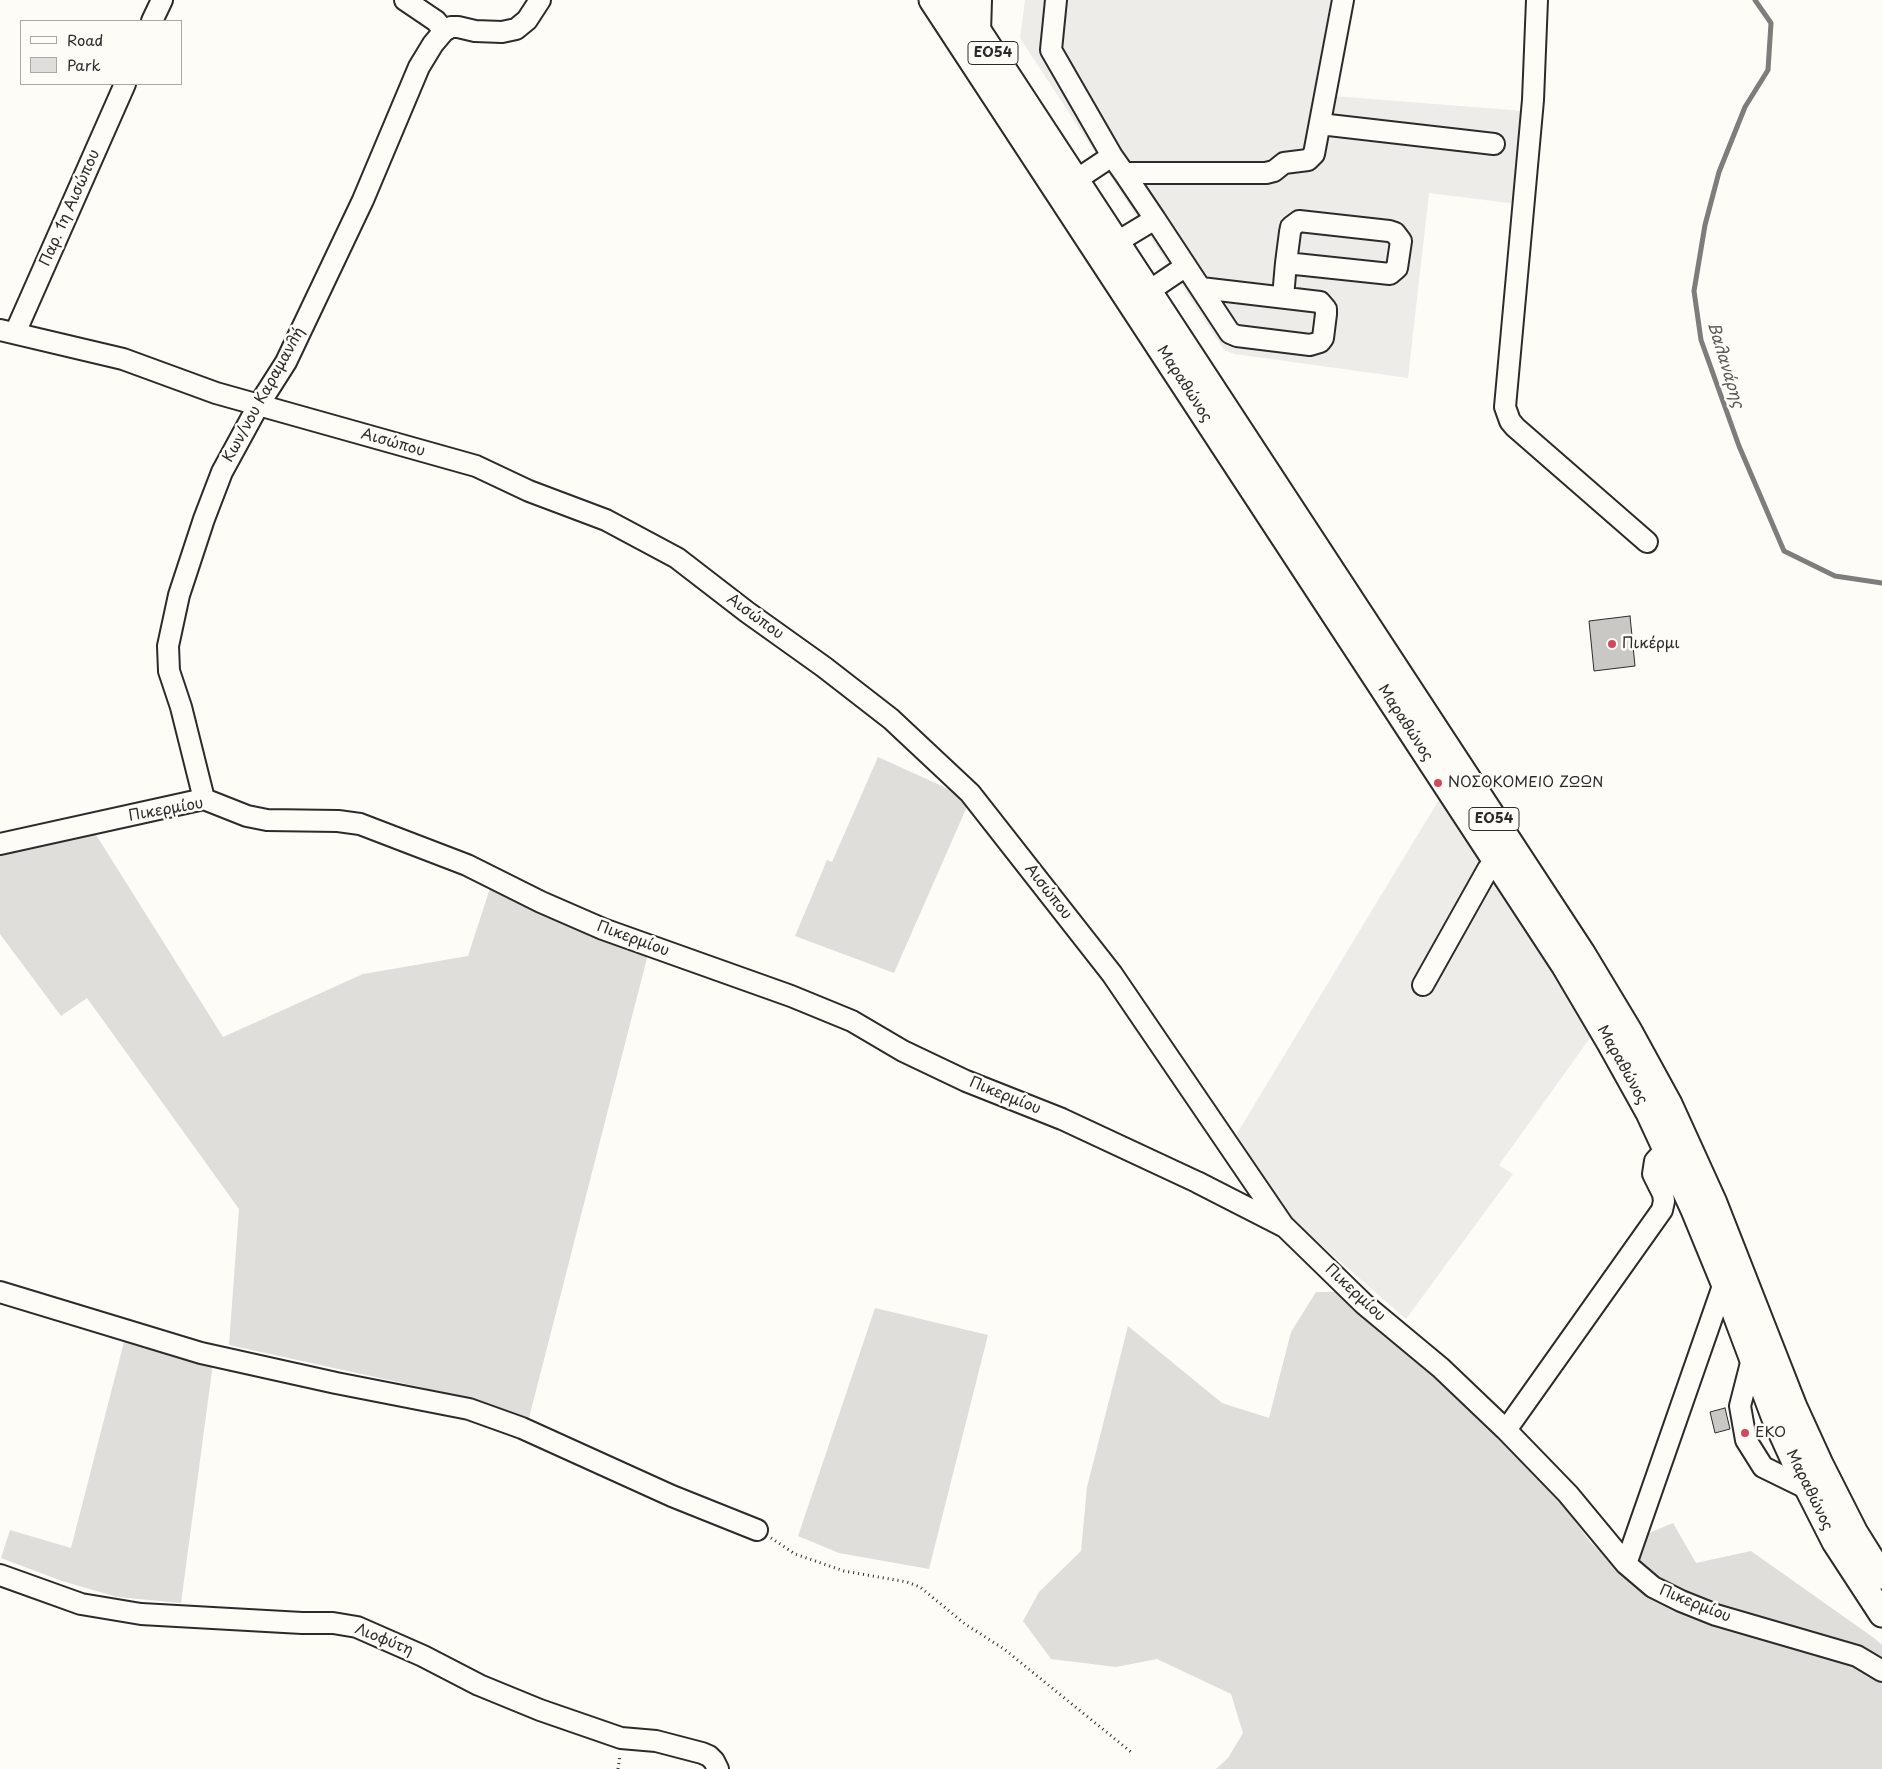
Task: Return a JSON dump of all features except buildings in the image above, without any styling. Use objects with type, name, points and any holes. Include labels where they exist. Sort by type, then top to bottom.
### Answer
[{"type":"main road","name":"Μαραθώνος","points":[[932,0],[1564,965],[1598,1022],[1644,1104],[1694,1210],[1724,1282],[1774,1416],[1808,1490],[1835,1542],[1882,1614]]},
{"type":"main road","name":"Μαραθώνος","points":[[958,0],[1582,953],[1629,1030],[1669,1104],[1714,1203],[1794,1407],[1820,1464],[1855,1533],[1882,1576]]},
{"type":"street","points":[[152,20],[162,0]]},
{"type":"street","points":[[405,0],[436,21],[444,31],[451,27],[458,27],[475,32],[502,32],[516,29],[528,20],[540,0]]},
{"type":"street","points":[[980,33],[981,0]]},
{"type":"street","points":[[1056,0],[1051,50],[1112,156],[1228,330],[1234,334],[1310,345],[1320,342],[1325,333],[1326,314],[1323,305],[1315,300],[1201,288]]},
{"type":"street","points":[[1124,173],[1270,172],[1284,163],[1304,161],[1312,157],[1316,150],[1343,0]]},
{"type":"street","points":[[1537,0],[1533,100],[1504,407],[1515,427],[1647,542]]},
{"type":"street","name":"Κων/νου Καραμανλή","points":[[204,799],[181,707],[169,671],[168,646],[179,595],[222,472],[258,406],[286,362],[363,200],[419,67],[433,44],[444,31]]},
{"type":"street","name":"Παρ. 1η Αισώπου","points":[[8,331],[125,85]]},
{"type":"street","points":[[1320,124],[1494,144]]},
{"type":"street","points":[[1076,180],[1112,156]]},
{"type":"street","points":[[1117,242],[1154,219]]},
{"type":"street","points":[[1282,297],[1286,263],[1291,227],[1299,221],[1389,231],[1401,240],[1397,268],[1390,274],[1286,263]]},
{"type":"street","points":[[1149,291],[1186,266]]},
{"type":"street","name":"Αισώπου","points":[[8,331],[123,359],[216,393],[258,406],[476,466],[529,491],[606,520],[678,558],[747,612],[891,718],[970,793],[1106,966],[1218,1126],[1285,1226]]},
{"type":"street","name":"Πικερμίου","points":[[0,844],[204,799],[248,816],[267,820],[338,821],[360,824],[467,864],[541,902],[602,929],[791,996],[852,1021],[903,1051],[957,1077],[1062,1119],[1197,1182],[1285,1226],[1364,1304],[1441,1368],[1506,1430],[1568,1494],[1626,1564],[1653,1587],[1716,1615],[1857,1656],[1882,1671]]},
{"type":"street","points":[[1423,984],[1488,870],[1496,862]]},
{"type":"street","points":[[1506,1430],[1662,1210],[1663,1194],[1653,1174],[1655,1161],[1666,1149]]},
{"type":"street","points":[[1626,1564],[1724,1282]]},
{"type":"street","points":[[0,1292],[201,1353],[336,1383],[469,1409],[522,1428],[672,1496],[757,1530]]},
{"type":"street","points":[[1752,1359],[1740,1406],[1746,1440],[1764,1467],[1808,1490]]},
{"type":"street","name":"Λιοφύτη","points":[[0,1575],[81,1604],[141,1614],[333,1623],[357,1627],[423,1656],[479,1684],[540,1710],[621,1738],[656,1741],[702,1753],[709,1756],[718,1769]]},
{"type":"path","points":[[757,1530],[795,1554],[844,1571],[907,1582],[920,1587],[965,1624],[1012,1655],[1131,1752]]},
{"type":"shaded area","points":[[1025,0],[1336,0],[1321,95],[1524,111],[1517,204],[1429,193],[1408,378],[1235,354],[1224,350],[1020,38]]},
{"type":"shaded area","points":[[1443,793],[1595,1031],[1499,1165],[1513,1174],[1406,1319],[1296,1223],[1236,1135]]},
{"type":"green space","points":[[878,757],[964,796],[969,802],[894,973],[795,936],[827,860],[832,862]]},
{"type":"green space","points":[[93,830],[223,1037],[363,974],[468,956],[491,885],[648,954],[529,1418],[425,1388],[229,1345],[239,1209],[87,998],[61,1016],[0,934],[0,850]]},
{"type":"green space","points":[[1316,1292],[1335,1292],[1459,1394],[1546,1483],[1591,1543],[1623,1572],[1647,1534],[1673,1523],[1696,1563],[1751,1551],[1874,1638],[1882,1645],[1882,1769],[1216,1769],[1228,1758],[1243,1733],[1231,1694],[1157,1659],[1116,1667],[1051,1659],[1023,1621],[1039,1592],[1081,1551],[1087,1487],[1128,1326],[1222,1403],[1269,1418],[1291,1332]]},
{"type":"green space","points":[[875,1308],[988,1335],[929,1569],[839,1553],[798,1536]]},
{"type":"green space","points":[[125,1338],[213,1363],[181,1603],[117,1597],[62,1581],[1,1558],[10,1530],[71,1548]]},
{"type":"waterway","name":"Βαλανάρης","points":[[1755,0],[1771,23],[1768,70],[1745,107],[1719,172],[1705,225],[1694,291],[1701,340],[1739,446],[1784,551],[1835,576],[1882,583]]},
{"type":"place","name":"Πικέρμι","points":[[1612,644]]},
{"type":"place","name":"ΝΟΣΟΚΟΜΕΙΟ ΖΩΩΝ","points":[[1438,783]]},
{"type":"place","name":"EKO","points":[[1745,1433]]}]
